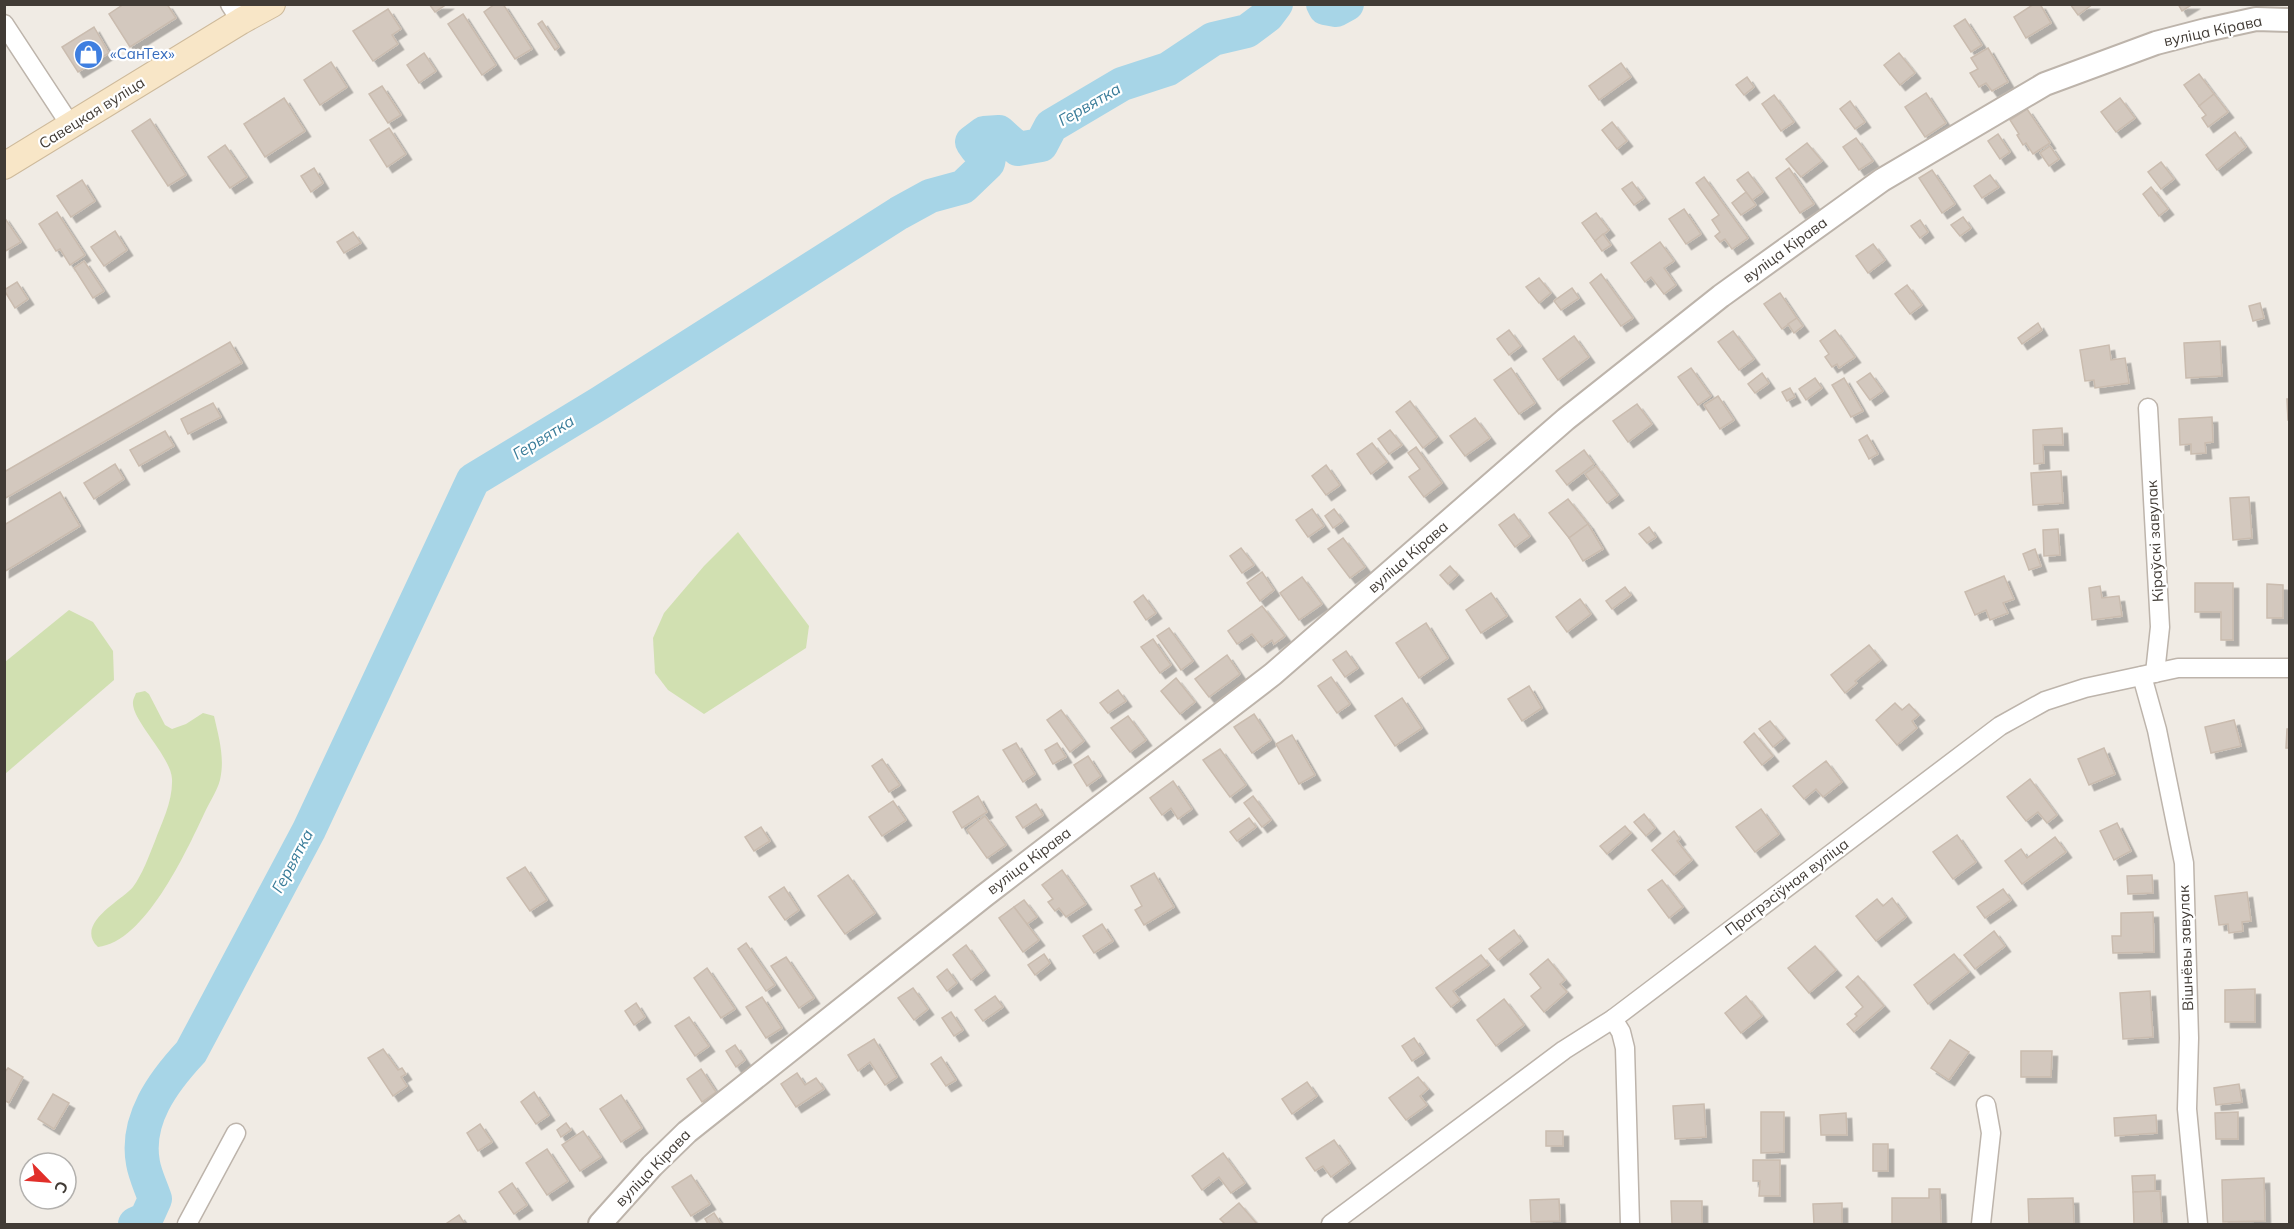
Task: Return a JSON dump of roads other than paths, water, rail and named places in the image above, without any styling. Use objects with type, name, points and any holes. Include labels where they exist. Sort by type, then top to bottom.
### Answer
[{"type":"main road","name":"Савецкая вуліца","points":[[4,166],[71,126],[235,13],[272,4]]},
{"type":"street","name":"вуліца Кірава","points":[[600,1224],[652,1166],[687,1132],[984,896],[1273,674],[1566,419],[1721,296],[1882,180],[2045,84],[2156,43],[2256,19],[2289,20]]},
{"type":"street","points":[[4,24],[71,126]]},
{"type":"street","name":"Кіраўскі завулак","points":[[2148,408],[2160,627],[2148,675]]},
{"type":"street","name":"Прагрэсіўная вуліца","points":[[1331,1224],[1564,1050],[1613,1019],[2000,726],[2045,701],[2085,688],[2178,668],[2289,668]]},
{"type":"street","name":"Вішнёвы завулак","points":[[2148,675],[2184,863],[2189,1026],[2187,1109],[2198,1224]]},
{"type":"street","points":[[1613,1019],[1621,1032],[1625,1048],[1630,1224]]},
{"type":"street","points":[[1981,1224],[1991,1133],[1986,1105]]},
{"type":"street","points":[[187,1224],[236,1133]]},
{"type":"waterway","name":"Гервятка","points":[[135,1224],[146,1219],[155,1199],[144,1168],[142,1147],[147,1117],[161,1089],[191,1052],[309,830],[473,480],[600,403],[899,213],[930,196],[963,187],[988,163],[990,153],[986,148],[977,149],[972,142],[984,133],[999,132],[1018,149],[1041,145],[1051,126],[1122,84],[1168,69],[1213,39],[1247,31],[1267,16],[1276,4]]},
{"type":"waterway","name":"Гервятка","points":[[1323,4],[1325,8],[1336,10],[1347,4]]},
{"type":"place","name":"«СанТех»","points":[[89,54]]}]
